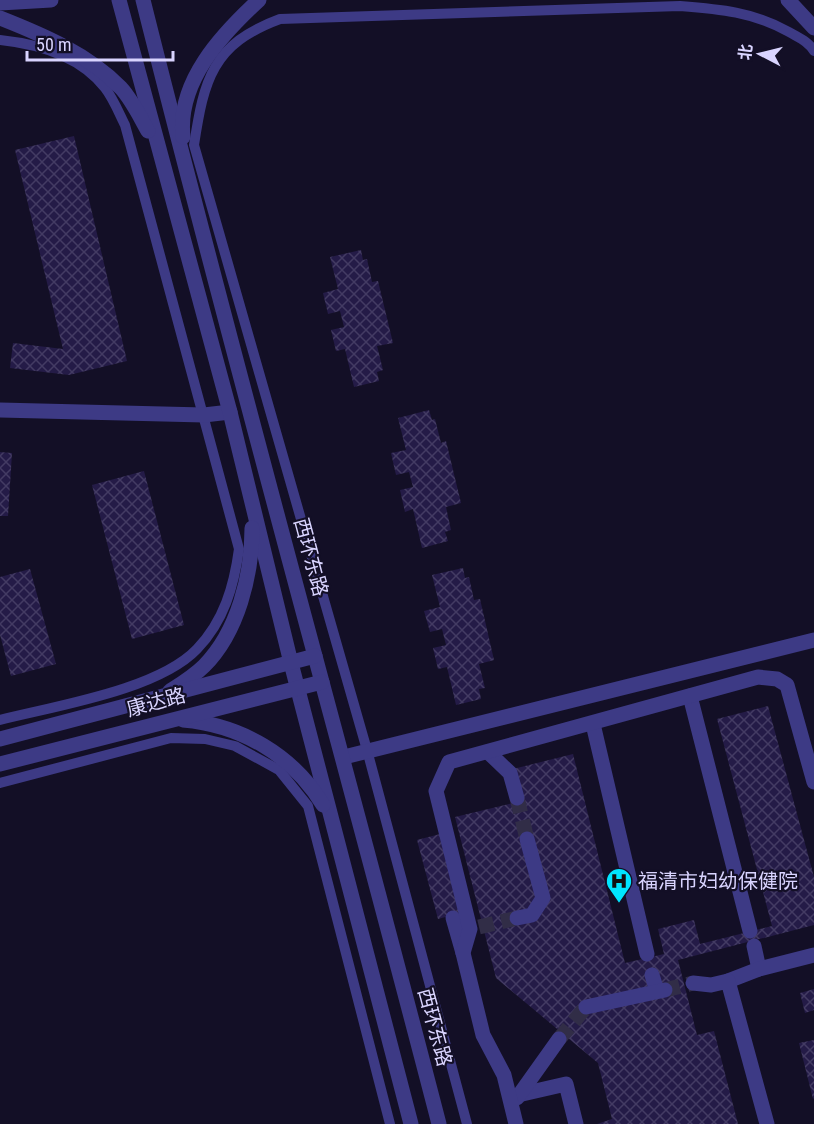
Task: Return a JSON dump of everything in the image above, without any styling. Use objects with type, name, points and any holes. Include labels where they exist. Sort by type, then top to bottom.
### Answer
[{"type":"street","points":[[0,3],[51,0]]},
{"type":"street","points":[[119,0],[230,412],[291,663],[411,1124]]},
{"type":"street","name":"西环东路","points":[[143,0],[189,182],[322,682],[344,756],[439,1124]]},
{"type":"street","points":[[189,182],[182,128],[189,86],[235,22],[259,0]]},
{"type":"street","points":[[788,0],[814,28]]},
{"type":"street","points":[[0,18],[67,48],[121,89],[159,150]]},
{"type":"street","points":[[0,410],[204,415],[230,412]]},
{"type":"street","points":[[162,697],[203,667],[219,648],[233,618],[246,584],[252,551],[252,504]]},
{"type":"street","points":[[344,756],[814,640]]},
{"type":"street","name":"康达路","points":[[0,739],[315,656]]},
{"type":"street","points":[[463,953],[474,928],[436,791],[449,762],[758,678],[777,679],[787,686],[814,782]]},
{"type":"street","name":"康达路","points":[[0,764],[322,682]]},
{"type":"street","points":[[690,696],[759,969]]},
{"type":"street","points":[[174,719],[227,727],[284,759],[315,791],[333,822]]},
{"type":"street","points":[[593,724],[647,954]]},
{"type":"street","points":[[488,752],[510,772],[517,798]]},
{"type":"street","points":[[517,918],[532,915],[543,898],[527,839]]},
{"type":"street","points":[[453,918],[483,1035],[515,1101],[516,1124]]},
{"type":"street","points":[[693,983],[711,985],[759,969],[814,955]]},
{"type":"street","points":[[586,1007],[661,990],[652,975]]},
{"type":"street","points":[[728,981],[767,1124]]},
{"type":"street","points":[[515,1101],[559,1039]]},
{"type":"street","points":[[515,1101],[566,1084],[576,1124]]},
{"type":"lane","points":[[467,1124],[367,750],[194,145],[201,100],[212,68],[248,35],[280,19],[668,6],[725,9],[766,19],[810,44],[814,51]]},
{"type":"lane","points":[[0,40],[26,43],[57,52],[88,73],[105,87],[125,125],[239,549],[235,576],[226,606],[196,650],[165,672],[126,687],[0,720]]},
{"type":"lane","points":[[0,783],[171,738],[205,739],[235,746],[279,770],[308,806],[390,1124]]},
{"type":"building","points":[[74,136],[127,361],[69,375],[10,368],[13,343],[63,349],[15,150]]},
{"type":"building","points":[[361,250],[363,260],[367,259],[372,282],[378,281],[393,343],[377,346],[383,370],[377,372],[379,381],[354,387],[345,349],[336,351],[331,330],[344,327],[340,311],[328,314],[323,293],[338,289],[330,257]]},
{"type":"building","points":[[429,410],[432,420],[435,419],[441,443],[446,441],[461,503],[446,507],[451,530],[445,532],[448,541],[422,548],[413,509],[405,512],[400,490],[413,487],[409,472],[396,475],[391,453],[406,450],[398,418]]},
{"type":"building","points":[[0,452],[12,453],[8,516],[0,516]]},
{"type":"building","points":[[144,471],[184,625],[132,639],[92,485]]},
{"type":"building","points":[[463,568],[465,578],[469,577],[474,600],[480,599],[494,660],[479,664],[485,688],[479,689],[481,699],[456,705],[447,667],[438,669],[433,648],[446,645],[442,629],[430,632],[424,611],[440,607],[432,575]]},
{"type":"building","points":[[30,569],[56,664],[11,676],[0,635],[0,577]]},
{"type":"building","points":[[768,706],[814,877],[814,925],[678,960],[697,1035],[714,1031],[738,1124],[597,1124],[612,1119],[598,1063],[496,978],[455,817],[521,801],[513,769],[573,754],[625,963],[664,954],[658,929],[694,920],[700,944],[772,926],[717,719]]},
{"type":"building","points":[[440,834],[460,913],[438,919],[417,840]]},
{"type":"building","points":[[814,989],[814,1010],[805,1013],[800,993]]},
{"type":"building","points":[[814,1040],[814,1098],[813,1099],[799,1043]]},
{"type":"tunnel","points":[[517,798],[527,839]]},
{"type":"tunnel","points":[[479,927],[517,918]]},
{"type":"tunnel","points":[[665,990],[693,983]]},
{"type":"tunnel","points":[[559,1039],[586,1007]]},
{"type":"place","name":"福清市妇幼保健院","points":[[619,904]]}]
